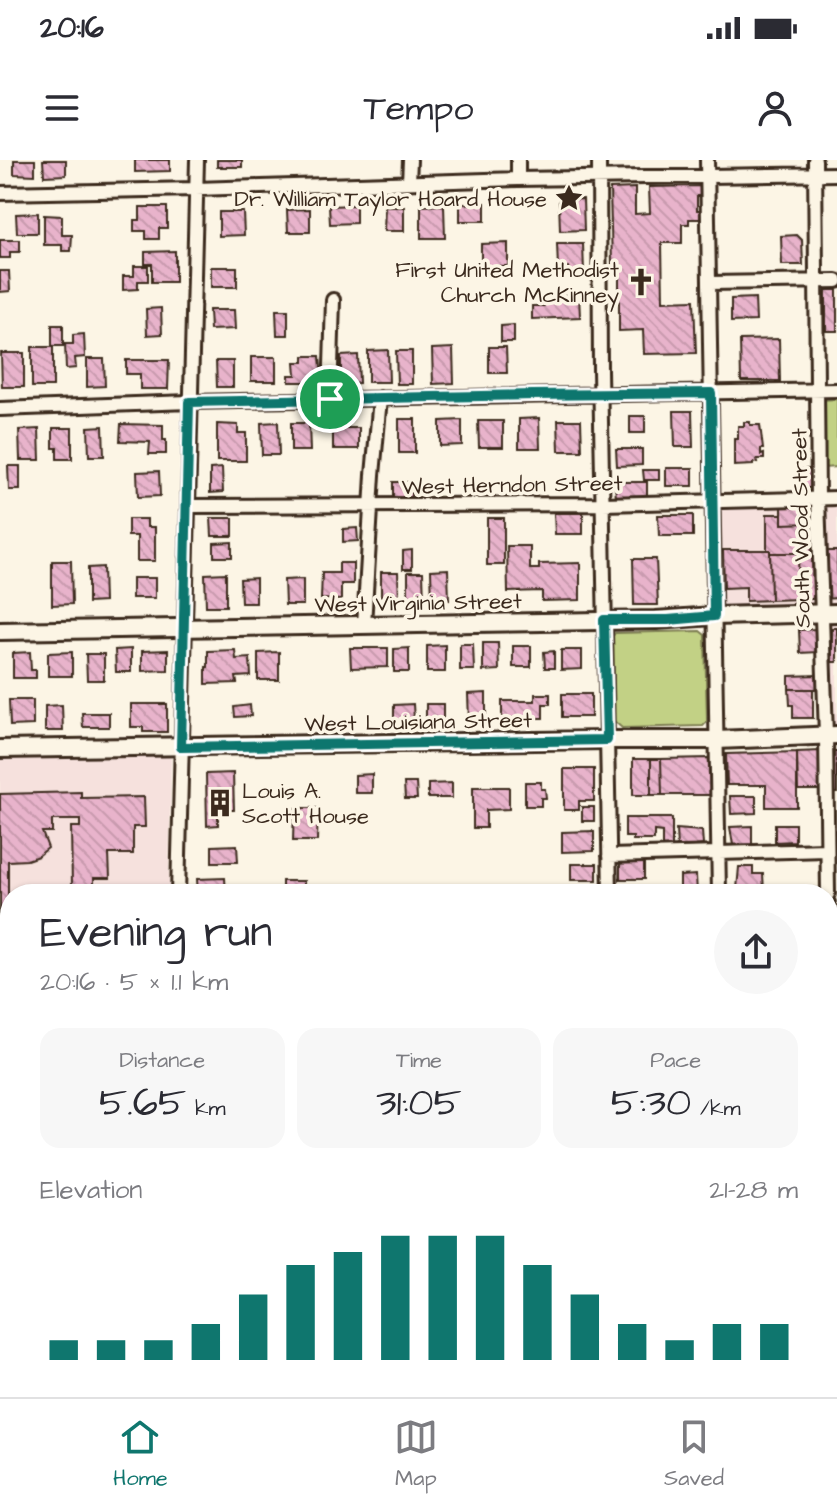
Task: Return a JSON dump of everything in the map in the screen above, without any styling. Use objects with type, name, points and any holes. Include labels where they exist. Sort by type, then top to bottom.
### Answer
[{"type":"main road","name":"West Virginia Street","points":[[0,631],[668,620],[829,613]]},
{"type":"main road","name":"West Louisiana Street","points":[[0,749],[716,740],[831,735]]},
{"type":"street","points":[[178,884],[197,160]]},
{"type":"street","points":[[409,182],[410,160]]},
{"type":"street","points":[[518,160],[518,179]]},
{"type":"street","points":[[599,160],[610,884]]},
{"type":"street","points":[[707,160],[719,884]]},
{"type":"street","name":"South Wood Street","points":[[815,160],[818,498],[829,613],[831,735],[828,884]]},
{"type":"street","points":[[0,193],[837,174]]},
{"type":"street","points":[[710,283],[837,281]]},
{"type":"street","points":[[330,399],[333,300]]},
{"type":"street","points":[[0,409],[189,402],[837,390]]},
{"type":"street","points":[[364,625],[380,398]]},
{"type":"street","name":"West Herndon Street","points":[[188,506],[603,504],[837,498]]},
{"type":"street","points":[[609,856],[827,850]]},
{"type":"shaded area","points":[[837,503],[837,726],[828,726],[825,604],[723,607],[719,505]]},
{"type":"shaded area","points":[[171,756],[169,884],[0,884],[0,757]]},
{"type":"green space","points":[[837,399],[837,467],[822,468],[821,400]]},
{"type":"green space","points":[[700,631],[705,635],[707,722],[703,726],[622,728],[614,721],[615,633]]},
{"type":"building","points":[[14,160],[35,160],[35,175],[14,174]]},
{"type":"building","points":[[43,160],[66,160],[66,175],[44,176]]},
{"type":"building","points":[[135,160],[170,160],[170,171],[135,172]]},
{"type":"building","points":[[217,160],[242,160],[242,167],[217,167]]},
{"type":"building","name":"First United Methodist Church McKinney","points":[[700,186],[697,210],[700,210],[700,219],[689,219],[689,224],[682,224],[682,243],[662,243],[663,301],[694,300],[696,353],[644,354],[643,330],[619,331],[619,264],[612,264],[610,189],[635,188],[635,214],[650,213],[649,187]]},
{"type":"building","points":[[583,199],[584,230],[560,231],[559,200]]},
{"type":"building","points":[[485,203],[485,221],[460,221],[460,204]]},
{"type":"building","points":[[356,205],[356,223],[330,224],[329,206]]},
{"type":"building","points":[[444,205],[445,238],[421,238],[421,206]]},
{"type":"building","points":[[140,207],[167,207],[167,228],[159,228],[159,239],[146,239],[146,231],[134,231],[134,220],[140,220]]},
{"type":"building","points":[[385,207],[404,207],[404,231],[384,231]]},
{"type":"building","points":[[310,209],[310,232],[288,232],[287,210]]},
{"type":"building","points":[[219,212],[243,212],[244,235],[219,236]]},
{"type":"building","points":[[38,213],[38,233],[17,233],[16,214]]},
{"type":"building","points":[[44,215],[62,216],[62,235],[72,235],[71,251],[62,251],[62,245],[44,245]]},
{"type":"building","points":[[797,235],[802,240],[803,265],[782,265],[781,236]]},
{"type":"building","points":[[0,240],[20,240],[20,252],[10,252],[10,258],[0,258]]},
{"type":"building","points":[[508,243],[508,266],[481,266],[481,244]]},
{"type":"building","points":[[557,244],[583,244],[584,272],[569,272],[569,267],[558,268]]},
{"type":"building","points":[[175,251],[175,282],[152,282],[152,264],[145,264],[145,252]]},
{"type":"building","points":[[134,266],[148,266],[148,281],[138,281],[138,289],[123,290],[123,276],[134,276]]},
{"type":"building","points":[[211,267],[237,267],[237,287],[211,287]]},
{"type":"building","points":[[0,271],[9,271],[10,291],[0,292]]},
{"type":"building","points":[[826,290],[837,290],[837,331],[826,331]]},
{"type":"building","points":[[579,295],[580,317],[532,319],[532,306],[544,306],[544,296]]},
{"type":"building","points":[[755,298],[756,321],[731,322],[731,299]]},
{"type":"building","points":[[161,308],[162,334],[147,335],[146,309]]},
{"type":"building","points":[[209,310],[234,310],[235,329],[210,330]]},
{"type":"building","points":[[276,310],[288,310],[288,335],[277,335]]},
{"type":"building","points":[[52,325],[63,325],[63,346],[53,346],[53,387],[32,387],[32,347],[52,347]]},
{"type":"building","points":[[514,325],[514,342],[501,342],[501,326]]},
{"type":"building","points":[[84,334],[85,357],[75,358],[76,368],[66,369],[65,344],[73,344],[73,335]]},
{"type":"building","points":[[779,339],[780,381],[741,381],[740,340]]},
{"type":"building","points":[[489,347],[506,347],[507,373],[489,373]]},
{"type":"building","points":[[453,348],[454,383],[433,384],[432,349]]},
{"type":"building","points":[[388,350],[389,382],[368,382],[368,351]]},
{"type":"building","points":[[396,351],[412,351],[412,384],[397,384]]},
{"type":"building","points":[[1,353],[24,353],[24,387],[2,387]]},
{"type":"building","points":[[358,355],[359,383],[341,384],[341,356]]},
{"type":"building","points":[[304,356],[320,356],[322,382],[289,382],[289,375],[296,375],[295,362],[304,362]]},
{"type":"building","points":[[251,357],[276,357],[276,381],[251,381]]},
{"type":"building","points":[[87,359],[104,359],[105,386],[87,387]]},
{"type":"building","points":[[126,360],[169,360],[168,389],[140,389],[140,374],[126,374]]},
{"type":"building","points":[[216,361],[233,361],[233,387],[217,387]]},
{"type":"building","points":[[674,411],[692,411],[693,447],[675,447]]},
{"type":"building","points":[[630,416],[645,416],[645,433],[630,433]]},
{"type":"building","points":[[539,418],[540,448],[519,448],[519,419]]},
{"type":"building","points":[[399,419],[415,419],[415,453],[399,453]]},
{"type":"building","points":[[462,420],[462,445],[440,446],[440,421]]},
{"type":"building","points":[[558,420],[581,420],[582,451],[559,451]]},
{"type":"building","points":[[478,421],[503,421],[503,447],[479,447]]},
{"type":"building","points":[[278,422],[279,455],[262,455],[261,423]]},
{"type":"building","points":[[744,422],[760,425],[761,455],[764,454],[764,459],[757,459],[758,462],[753,465],[734,466],[734,439],[738,439],[738,426],[744,426]]},
{"type":"building","points":[[291,423],[309,423],[310,451],[291,451]]},
{"type":"building","points":[[121,424],[163,425],[166,454],[149,454],[150,442],[120,441]]},
{"type":"building","points":[[217,424],[238,425],[238,433],[246,433],[246,461],[217,461]]},
{"type":"building","points":[[103,426],[104,456],[89,456],[88,427]]},
{"type":"building","points":[[53,428],[72,428],[72,459],[57,459],[57,448],[53,448]]},
{"type":"building","points":[[333,428],[359,428],[359,449],[333,449]]},
{"type":"building","points":[[39,429],[40,460],[20,460],[19,430]]},
{"type":"building","points":[[616,449],[642,449],[642,465],[617,466]]},
{"type":"building","points":[[8,466],[20,466],[20,490],[9,490]]},
{"type":"building","points":[[222,468],[223,492],[210,493],[210,469]]},
{"type":"building","points":[[666,468],[693,468],[693,486],[666,486]]},
{"type":"building","points":[[799,469],[813,469],[814,488],[799,488]]},
{"type":"building","points":[[643,470],[659,470],[659,480],[644,480]]},
{"type":"building","points":[[159,471],[160,496],[138,497],[137,472]]},
{"type":"building","points":[[393,482],[411,482],[411,501],[393,502]]},
{"type":"building","points":[[615,482],[647,482],[647,500],[616,500]]},
{"type":"building","points":[[811,505],[812,523],[782,524],[782,506]]},
{"type":"building","points":[[554,513],[583,513],[583,534],[555,534]]},
{"type":"building","points":[[767,514],[782,514],[782,524],[812,523],[812,553],[770,553],[767,550]]},
{"type":"building","points":[[658,515],[693,515],[693,536],[659,536]]},
{"type":"building","points":[[211,518],[233,518],[233,536],[212,536]]},
{"type":"building","points":[[487,518],[504,518],[504,565],[487,565]]},
{"type":"building","points":[[128,519],[147,519],[147,527],[155,527],[155,561],[137,561],[137,536],[128,536]]},
{"type":"building","points":[[357,528],[358,541],[343,542],[343,529]]},
{"type":"building","points":[[232,542],[232,557],[214,557],[214,543]]},
{"type":"building","points":[[507,546],[530,546],[530,569],[539,569],[539,564],[580,563],[580,600],[542,601],[542,591],[508,592]]},
{"type":"building","points":[[412,550],[412,569],[403,569],[403,551]]},
{"type":"building","points":[[723,550],[770,550],[771,600],[746,601],[746,587],[724,588]]},
{"type":"building","points":[[824,551],[837,551],[837,598],[824,599]]},
{"type":"building","points":[[770,553],[798,553],[799,599],[771,600]]},
{"type":"building","points":[[798,553],[812,553],[813,599],[799,599]]},
{"type":"building","points":[[633,559],[656,559],[658,605],[634,605]]},
{"type":"building","points":[[52,561],[71,561],[72,604],[52,605]]},
{"type":"building","points":[[339,563],[353,563],[353,584],[341,584],[341,600],[321,599],[322,573],[339,573]]},
{"type":"building","points":[[103,567],[104,602],[88,603],[88,568]]},
{"type":"building","points":[[448,569],[449,600],[432,601],[431,570]]},
{"type":"building","points":[[381,572],[398,572],[399,599],[381,599]]},
{"type":"building","points":[[408,572],[423,572],[424,603],[408,604]]},
{"type":"building","points":[[226,573],[226,606],[206,606],[205,574]]},
{"type":"building","points":[[132,578],[155,578],[155,598],[132,598]]},
{"type":"building","points":[[256,578],[256,603],[241,603],[240,579]]},
{"type":"building","points":[[303,579],[303,605],[285,605],[284,580]]},
{"type":"building","points":[[832,628],[837,628],[837,662],[832,662]]},
{"type":"building","points":[[817,629],[818,652],[800,653],[799,630]]},
{"type":"building","points":[[483,643],[498,643],[499,670],[483,671]]},
{"type":"building","points":[[460,644],[473,644],[474,670],[460,670]]},
{"type":"building","points":[[445,645],[445,672],[427,672],[427,646]]},
{"type":"building","points":[[513,646],[531,646],[531,667],[513,667]]},
{"type":"building","points":[[350,648],[388,648],[388,667],[351,668]]},
{"type":"building","points":[[409,648],[409,672],[394,672],[394,649]]},
{"type":"building","points":[[131,649],[131,672],[116,672],[115,650]]},
{"type":"building","points":[[168,650],[168,670],[142,671],[142,651]]},
{"type":"building","points":[[235,650],[236,659],[250,658],[251,676],[236,677],[237,683],[206,684],[208,651]]},
{"type":"building","points":[[561,650],[582,650],[582,669],[561,670]]},
{"type":"building","points":[[554,651],[554,668],[545,668],[544,652]]},
{"type":"building","points":[[30,652],[31,670],[36,670],[36,678],[13,678],[13,653]]},
{"type":"building","points":[[72,652],[72,676],[48,676],[48,653]]},
{"type":"building","points":[[279,652],[279,680],[258,680],[258,653]]},
{"type":"building","points":[[86,654],[104,654],[104,680],[87,680]]},
{"type":"building","points":[[818,675],[819,689],[789,689],[789,676]]},
{"type":"building","points":[[789,689],[813,689],[813,718],[793,718]]},
{"type":"building","points":[[486,693],[486,721],[469,721],[468,694]]},
{"type":"building","points":[[535,694],[550,694],[550,704],[543,704],[543,718],[502,718],[502,701],[535,701]]},
{"type":"building","points":[[562,694],[591,694],[591,717],[562,717]]},
{"type":"building","points":[[9,700],[33,700],[33,725],[10,726]]},
{"type":"building","points":[[131,704],[167,704],[167,732],[143,732],[143,727],[131,727]]},
{"type":"building","points":[[413,704],[414,721],[394,721],[394,705]]},
{"type":"building","points":[[426,704],[443,704],[443,721],[426,721]]},
{"type":"building","points":[[62,705],[63,731],[45,731],[45,706]]},
{"type":"building","points":[[250,705],[251,716],[235,717],[234,707]]},
{"type":"building","points":[[82,713],[109,713],[109,727],[83,727]]},
{"type":"building","points":[[821,751],[821,790],[798,790],[797,752]]},
{"type":"building","points":[[833,751],[837,751],[837,793],[833,793]]},
{"type":"building","points":[[797,752],[797,807],[766,807],[766,785],[727,785],[726,754]]},
{"type":"building","points":[[709,758],[710,795],[662,795],[661,759]]},
{"type":"building","points":[[633,759],[651,759],[651,795],[633,795]]},
{"type":"building","points":[[651,759],[661,759],[662,795],[651,795]]},
{"type":"building","points":[[564,769],[594,769],[594,801],[579,801],[579,810],[564,810]]},
{"type":"building","name":"Louis A. Scott House","points":[[233,773],[234,810],[218,810],[218,825],[207,826],[206,774]]},
{"type":"building","points":[[372,774],[372,793],[355,793],[355,775]]},
{"type":"building","points":[[525,782],[541,782],[546,798],[541,798],[541,806],[525,806]]},
{"type":"building","points":[[404,783],[416,783],[417,799],[405,799]]},
{"type":"building","points":[[452,783],[452,798],[428,798],[428,784]]},
{"type":"building","points":[[473,787],[509,787],[509,809],[486,810],[486,828],[473,828]]},
{"type":"building","points":[[81,792],[81,798],[144,797],[145,827],[133,827],[133,854],[109,854],[110,878],[94,878],[94,884],[72,884],[71,827],[80,827],[80,820],[52,820],[52,832],[42,832],[48,848],[27,860],[8,861],[8,884],[0,884],[0,794]]},
{"type":"building","points":[[730,796],[756,796],[756,813],[731,814]]},
{"type":"building","points":[[582,807],[594,807],[594,821],[582,821]]},
{"type":"building","points":[[294,808],[318,808],[317,841],[293,841]]},
{"type":"building","points":[[625,818],[672,818],[672,847],[662,847],[662,832],[654,831],[654,840],[625,837]]},
{"type":"building","points":[[775,824],[795,824],[795,841],[775,842]]},
{"type":"building","points":[[752,826],[752,845],[733,845],[730,827]]},
{"type":"building","points":[[676,829],[702,831],[703,845],[677,848]]},
{"type":"building","points":[[594,831],[594,851],[562,852],[562,832]]},
{"type":"building","points":[[237,845],[238,862],[212,862],[212,846]]},
{"type":"building","points":[[644,861],[644,879],[620,879],[620,862]]},
{"type":"building","points":[[571,864],[597,864],[597,880],[571,880]]},
{"type":"building","points":[[739,867],[753,867],[753,874],[763,874],[764,884],[737,884]]},
{"type":"building","points":[[696,875],[696,884],[680,884],[680,876]]},
{"type":"building","points":[[225,878],[225,884],[197,884],[197,879]]},
{"type":"building","points":[[282,881],[304,881],[304,884],[282,884]]},
{"type":"place","name":"Dr. William Taylor Hoard House","points":[[569,198]]},
{"type":"place","name":"First United Methodist Church McKinney","points":[[641,282]]},
{"type":"place","name":"Louis A. Scott House","points":[[220,803]]},
{"type":"route","points":[[711,393],[714,616],[604,620],[607,740],[181,747],[189,402],[330,399],[711,393]]}]
